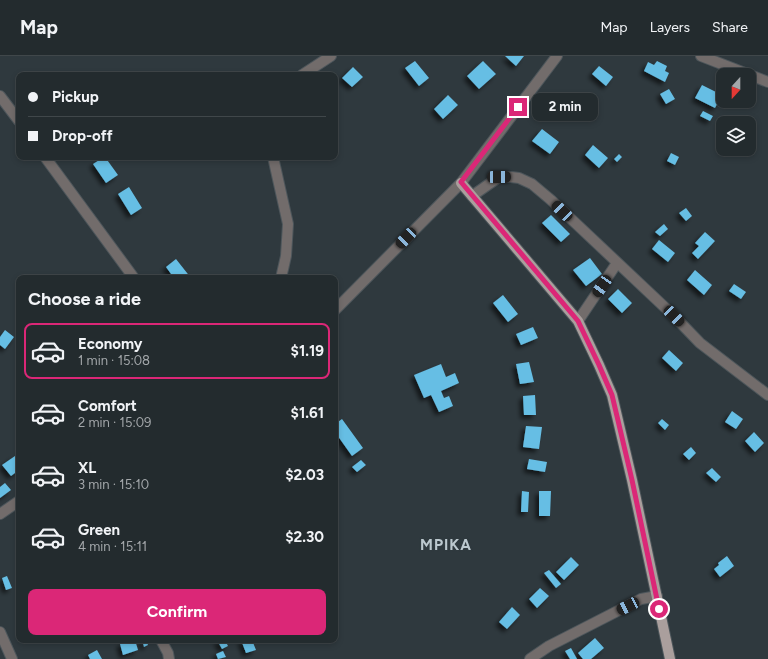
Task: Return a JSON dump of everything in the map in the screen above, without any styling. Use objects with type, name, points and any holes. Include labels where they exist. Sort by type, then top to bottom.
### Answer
[{"type":"main road","points":[[461,182],[578,321],[599,365],[612,395],[670,659]]},
{"type":"street","points":[[307,72],[331,56]]},
{"type":"street","points":[[338,307],[461,182],[557,56]]},
{"type":"street","points":[[701,56],[768,82]]},
{"type":"street","points":[[0,96],[16,117]]},
{"type":"street","points":[[48,160],[132,275]]},
{"type":"street","points":[[274,160],[288,224],[286,256],[282,275]]},
{"type":"street","points":[[472,196],[499,177],[519,178],[532,184],[551,200],[674,316],[700,343],[768,395]]},
{"type":"street","points":[[578,321],[617,263]]},
{"type":"street","points":[[0,514],[16,503]]},
{"type":"street","points":[[530,659],[549,646],[641,599],[657,596]]},
{"type":"street","points":[[0,632],[12,659]]},
{"type":"street","points":[[163,643],[168,653],[169,659]]},
{"type":"building","points":[[505,56],[524,56],[516,66]]},
{"type":"building","points":[[415,61],[429,78],[419,86],[405,68]]},
{"type":"building","points":[[483,61],[496,74],[479,89],[467,76]]},
{"type":"building","points":[[657,61],[667,66],[665,71],[669,73],[665,82],[644,71],[648,62],[654,65]]},
{"type":"building","points":[[599,66],[613,77],[606,86],[592,74]]},
{"type":"building","points":[[353,67],[363,77],[352,87],[342,78]]},
{"type":"building","points":[[702,85],[716,92],[716,106],[715,108],[695,98]]},
{"type":"building","points":[[669,89],[675,99],[666,104],[660,94]]},
{"type":"building","points":[[448,95],[458,105],[443,119],[434,109]]},
{"type":"building","points":[[703,111],[713,116],[710,121],[700,116]]},
{"type":"building","points":[[542,129],[559,142],[550,154],[532,141]]},
{"type":"building","points":[[593,145],[608,158],[599,168],[585,155]]},
{"type":"building","points":[[671,153],[679,157],[675,165],[667,161]]},
{"type":"building","points":[[619,154],[622,157],[617,162],[614,159]]},
{"type":"building","points":[[99,160],[107,160],[118,175],[106,183],[93,164]]},
{"type":"building","points":[[129,187],[142,208],[131,215],[118,194]]},
{"type":"building","points":[[686,208],[692,216],[686,221],[679,213]]},
{"type":"building","points":[[551,215],[570,234],[561,242],[542,223]]},
{"type":"building","points":[[664,224],[668,229],[660,236],[655,232]]},
{"type":"building","points":[[705,232],[715,241],[698,259],[692,253],[699,246],[695,243]]},
{"type":"building","points":[[659,240],[675,253],[668,262],[652,249]]},
{"type":"building","points":[[590,258],[602,274],[586,286],[573,270]]},
{"type":"building","points":[[176,259],[189,275],[172,275],[166,267]]},
{"type":"building","points":[[695,270],[712,285],[704,295],[687,280]]},
{"type":"building","points":[[734,284],[746,292],[741,299],[729,291]]},
{"type":"building","points":[[618,289],[632,303],[622,313],[608,299]]},
{"type":"building","points":[[503,295],[518,314],[508,322],[493,303]]},
{"type":"building","points":[[533,327],[538,338],[521,345],[516,334]]},
{"type":"building","points":[[5,330],[14,337],[5,349],[0,345],[0,337]]},
{"type":"building","points":[[669,350],[683,363],[676,371],[662,358]]},
{"type":"building","points":[[529,362],[534,382],[520,384],[516,364]]},
{"type":"building","points":[[441,364],[446,377],[455,373],[459,383],[441,391],[444,398],[449,396],[453,406],[439,412],[431,395],[424,398],[414,375]]},
{"type":"building","points":[[535,395],[536,415],[524,415],[523,396]]},
{"type":"building","points":[[732,411],[743,419],[736,429],[725,422]]},
{"type":"building","points":[[342,419],[363,448],[352,456],[338,436],[338,422]]},
{"type":"building","points":[[662,419],[669,425],[665,430],[658,423]]},
{"type":"building","points":[[526,426],[542,427],[539,449],[523,447]]},
{"type":"building","points":[[754,432],[764,443],[755,452],[745,441]]},
{"type":"building","points":[[691,447],[696,453],[689,460],[683,454]]},
{"type":"building","points":[[15,456],[16,458],[16,472],[11,476],[2,465]]},
{"type":"building","points":[[529,459],[547,462],[545,472],[527,469]]},
{"type":"building","points":[[361,460],[366,465],[357,472],[352,467]]},
{"type":"building","points":[[712,468],[721,477],[716,482],[706,473]]},
{"type":"building","points":[[5,483],[11,490],[0,498],[0,487]]},
{"type":"building","points":[[522,491],[529,492],[528,512],[521,512]]},
{"type":"building","points":[[539,491],[551,491],[550,516],[539,516]]},
{"type":"building","points":[[727,556],[734,566],[720,577],[714,569],[719,565],[718,563]]},
{"type":"building","points":[[571,557],[579,565],[564,580],[556,572]]},
{"type":"building","points":[[549,570],[561,584],[556,588],[544,573]]},
{"type":"building","points":[[7,576],[12,588],[6,590],[2,578]]},
{"type":"building","points":[[540,588],[549,596],[537,608],[529,599]]},
{"type":"building","points":[[512,607],[520,615],[507,629],[499,622]]},
{"type":"building","points":[[595,638],[604,648],[591,659],[583,659],[578,653]]},
{"type":"building","points":[[136,643],[138,650],[123,655],[120,644]]},
{"type":"building","points":[[143,643],[147,643],[148,645],[144,647]]},
{"type":"building","points":[[219,643],[226,643],[228,646],[222,649]]},
{"type":"building","points":[[242,643],[253,643],[256,650],[246,653]]},
{"type":"building","points":[[571,648],[577,659],[570,659],[565,651]]},
{"type":"building","points":[[97,650],[102,659],[90,659],[88,655]]},
{"type":"building","points":[[223,651],[226,657],[218,659],[216,654]]},
{"type":"district","name":"MPIKA","points":[[446,545]]},
{"type":"route","points":[[518,107],[461,182],[578,321],[599,365],[612,395],[632,480],[659,609]]}]
